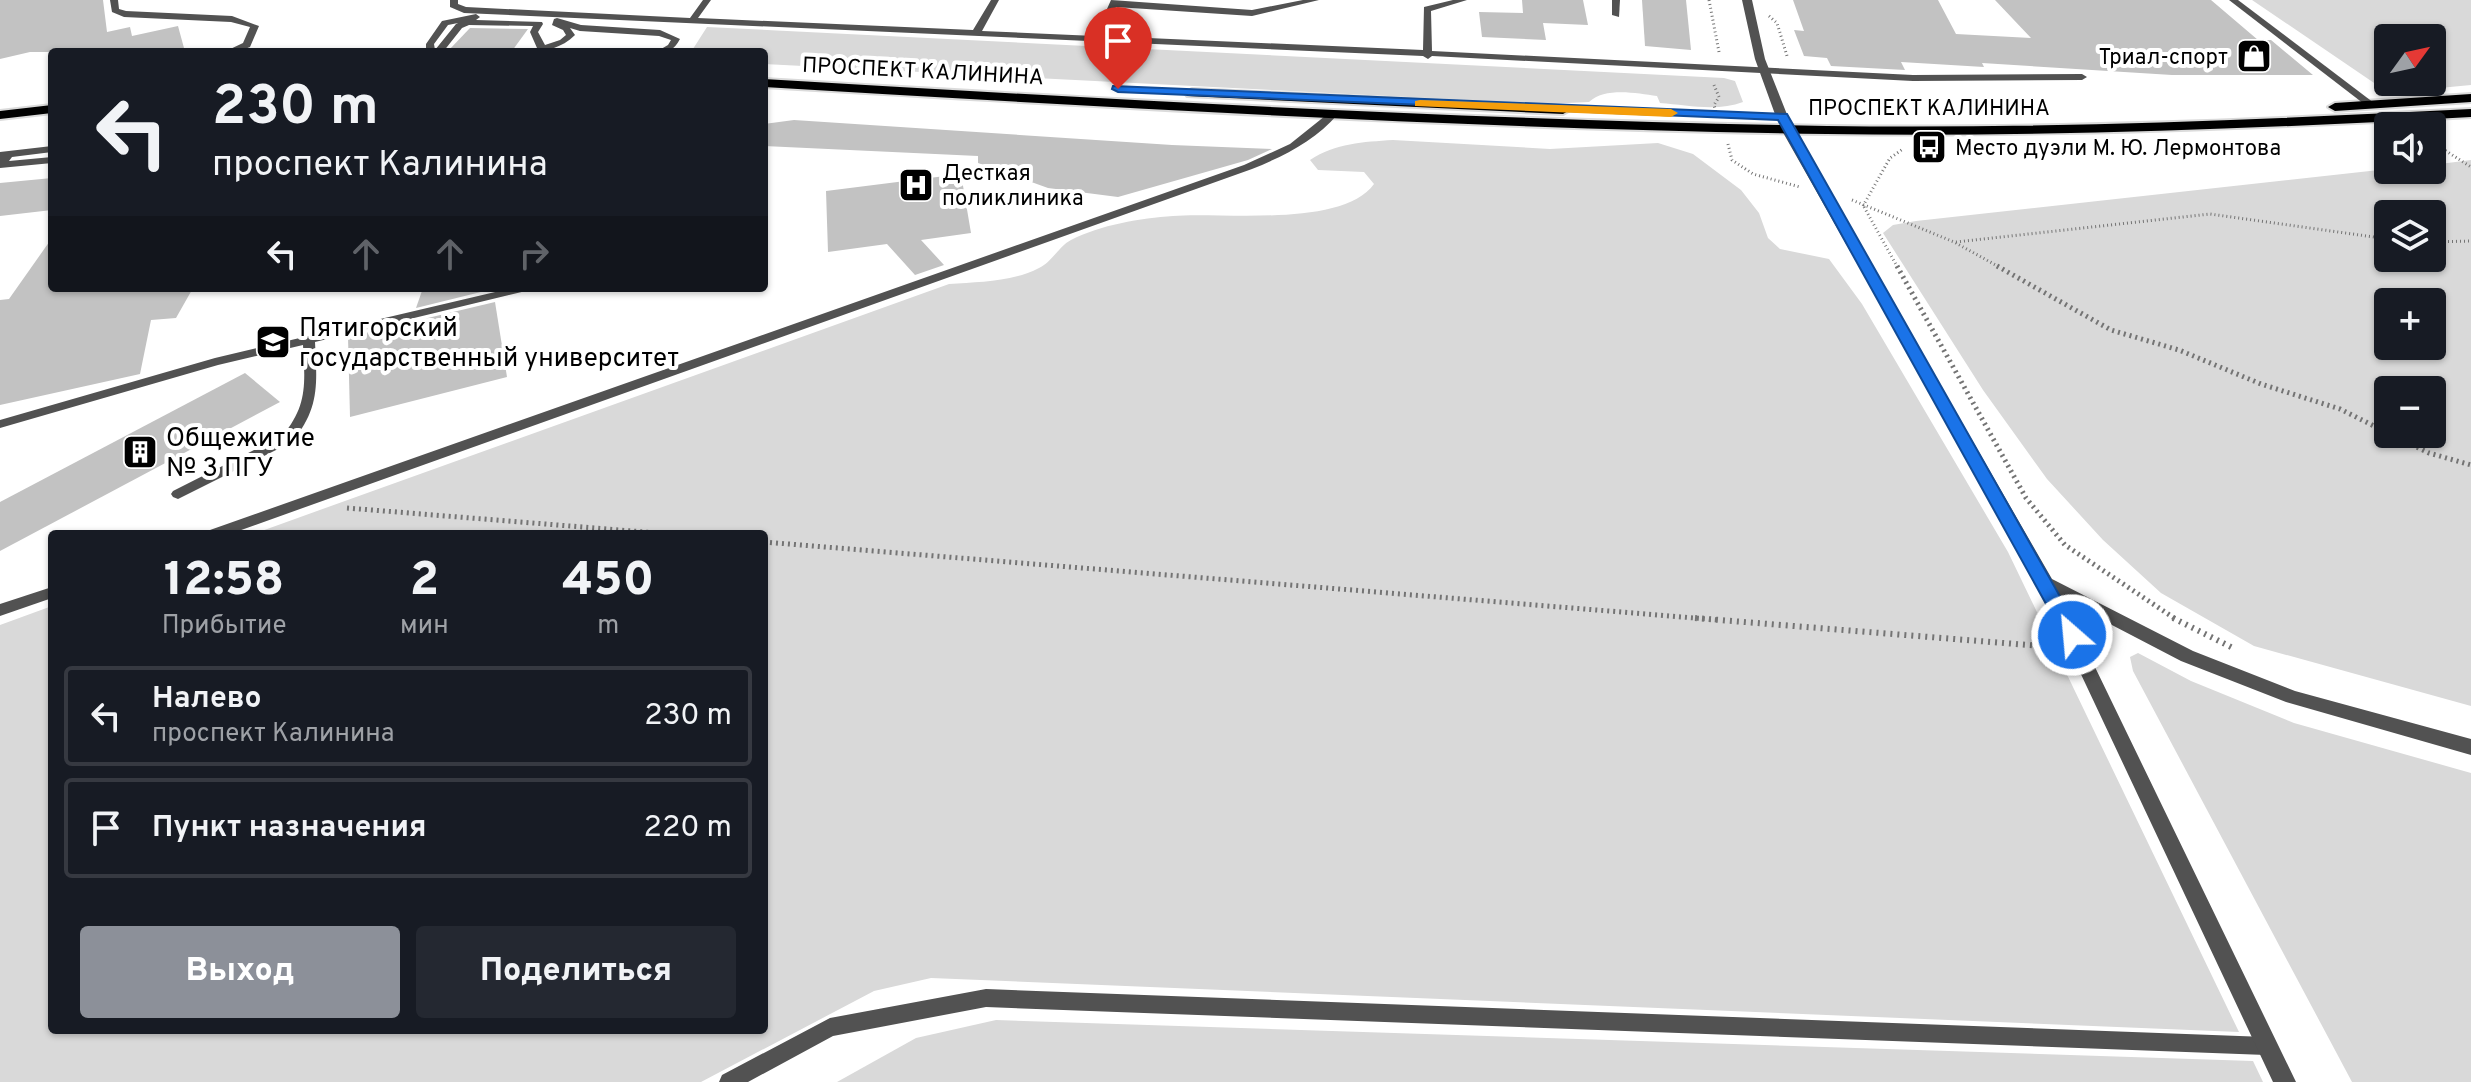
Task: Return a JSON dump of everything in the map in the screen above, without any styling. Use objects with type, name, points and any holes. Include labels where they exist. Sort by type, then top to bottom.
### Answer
[{"type":"main road","name":"ПРОСПЕКТ КАЛИНИНА","points":[[768,73],[2001,131],[2343,121],[2471,113]]},
{"type":"main road","name":"ПРОСПЕКТ КАЛИНИНА","points":[[768,83],[1448,120],[1785,123],[2069,118],[2471,98]]},
{"type":"main road","points":[[0,102],[48,97]]},
{"type":"main road","points":[[1447,105],[1448,120]]},
{"type":"main road","points":[[0,115],[48,109]]},
{"type":"street","points":[[1747,0],[1764,70],[1785,123],[2046,583],[2285,1082]]},
{"type":"street","points":[[2046,583],[2187,656],[2292,697],[2471,747]]},
{"type":"lane","points":[[114,0],[115,10],[124,14],[246,20],[255,26],[247,45],[239,48]]},
{"type":"lane","points":[[454,0],[453,5],[464,10],[600,11],[693,19],[1428,56],[1913,78],[2082,77]]},
{"type":"lane","points":[[693,19],[707,0]]},
{"type":"lane","points":[[976,33],[995,0]]},
{"type":"lane","points":[[1098,38],[1114,2],[1252,13],[1315,0]]},
{"type":"lane","points":[[1428,56],[1427,9],[1463,0]]},
{"type":"lane","points":[[1616,0],[1616,15]]},
{"type":"lane","points":[[2233,0],[2371,105]]},
{"type":"lane","points":[[430,48],[430,44],[445,23],[484,17],[561,21],[580,28],[660,33],[676,39],[666,48]]},
{"type":"lane","points":[[441,48],[462,24],[539,24],[570,31],[563,42],[545,48]]},
{"type":"lane","points":[[539,24],[534,32],[542,48]]},
{"type":"lane","points":[[226,530],[1248,167],[1312,136],[1333,114]]},
{"type":"lane","points":[[0,165],[5,155],[48,150]]},
{"type":"lane","points":[[0,165],[48,160]]},
{"type":"lane","points":[[0,424],[215,362],[509,292]]},
{"type":"lane","points":[[178,494],[287,439],[298,428],[311,403],[309,339]]},
{"type":"lane","points":[[0,610],[48,593]]},
{"type":"lane","points":[[729,1082],[830,1027],[986,998],[2266,1046]]},
{"type":"path","points":[[1863,206],[1890,158],[1911,142]]},
{"type":"path","points":[[2446,151],[2471,167]]},
{"type":"path","points":[[1863,206],[1954,242],[2111,330],[2179,350],[2261,384],[2340,409],[2374,426]]},
{"type":"path","points":[[1863,206],[2026,498],[2065,545],[2158,610],[2240,652]]},
{"type":"path","points":[[1954,242],[2210,214],[2374,237]]},
{"type":"path","points":[[2446,242],[2471,241]]},
{"type":"path","points":[[2419,448],[2471,465]]},
{"type":"path","points":[[300,504],[620,530]]},
{"type":"path","points":[[768,542],[2054,647]]},
{"type":"shaded area","points":[[2252,0],[2471,0],[2471,85],[2446,87],[2446,24],[2374,24],[2374,83]]},
{"type":"shaded area","points":[[707,27],[1724,78],[1735,81],[1743,102],[1723,107],[1691,106],[1660,103],[1657,96],[1621,92],[1603,94],[1589,102],[1546,104],[768,64],[768,48],[694,48]]},
{"type":"shaded area","points":[[1393,140],[1550,149],[1658,143],[1693,154],[1741,190],[1759,213],[1768,238],[1780,249],[1829,259],[1862,304],[2008,552],[2239,1032],[931,978],[874,991],[701,1082],[0,1082],[0,625],[48,607],[48,1034],[768,1034],[768,530],[264,530],[949,284],[1029,273],[1044,265],[1067,243],[1095,230],[1161,217],[1280,215],[1336,207],[1358,198],[1374,184],[1364,172],[1318,170],[1310,160],[1340,147]]},
{"type":"shaded area","points":[[2471,160],[2471,706],[2254,646],[2161,593],[2103,540],[2047,479],[1983,390],[1883,233],[1893,225],[2374,171],[2374,184],[2446,184],[2446,163]]},
{"type":"shaded area","points":[[2138,653],[2191,681],[2294,723],[2471,773],[2471,1082],[2352,1082],[2133,671],[2130,657]]},
{"type":"shaded area","points":[[996,1020],[2253,1061],[2263,1082],[837,1082],[916,1038]]},
{"type":"building","points":[[0,0],[103,0],[107,32],[130,27],[132,36],[178,26],[184,48],[48,48],[48,52],[30,52],[0,59]]},
{"type":"building","points":[[1522,0],[1583,0],[1588,25],[1543,23],[1546,40],[1482,37],[1479,12],[1523,13]]},
{"type":"building","points":[[1642,0],[1686,0],[1691,50],[1645,46]]},
{"type":"building","points":[[1793,0],[1938,0],[1956,34],[2031,38],[1995,0],[2211,0],[2258,40],[2271,40],[2313,75],[2172,75],[1982,63],[1984,67],[1901,62],[1905,70],[1831,66],[1827,58],[1804,56],[1794,30],[1804,31]]},
{"type":"building","points":[[470,28],[528,29],[514,48],[451,48]]},
{"type":"building","points":[[794,120],[1272,149],[1248,160],[1118,197],[1048,188],[978,163],[978,156],[768,146],[768,123]]},
{"type":"building","points":[[961,174],[971,233],[921,240],[944,265],[915,275],[887,244],[828,252],[826,191]]},
{"type":"building","points":[[48,178],[48,210],[0,216],[0,183]]},
{"type":"building","points":[[48,244],[48,292],[191,292],[176,318],[151,320],[140,374],[0,405],[0,300],[9,299]]},
{"type":"building","points":[[422,292],[481,292],[416,308]]},
{"type":"building","points":[[495,302],[507,377],[350,417],[348,337]]},
{"type":"building","name":"Общежитие № 3 ПГУ","points":[[245,373],[280,402],[0,551],[0,502]]},
{"type":"slow traffic","points":[[1420,104],[1671,113]]},
{"type":"place","name":"Триал-спорт","points":[[2254,56]]},
{"type":"place","name":"Место дуэли М. Ю. Лермонтова","points":[[1929,147]]},
{"type":"place","name":"Десткая поликлиника","points":[[916,185]]},
{"type":"place","name":"Пятигорский государственный университет","points":[[273,342]]},
{"type":"place","name":"Общежитие № 3 ПГУ","points":[[140,452]]},
{"type":"route","points":[[1118,89],[1557,110],[1782,117],[1855,251],[2046,583],[2072,635]]}]
